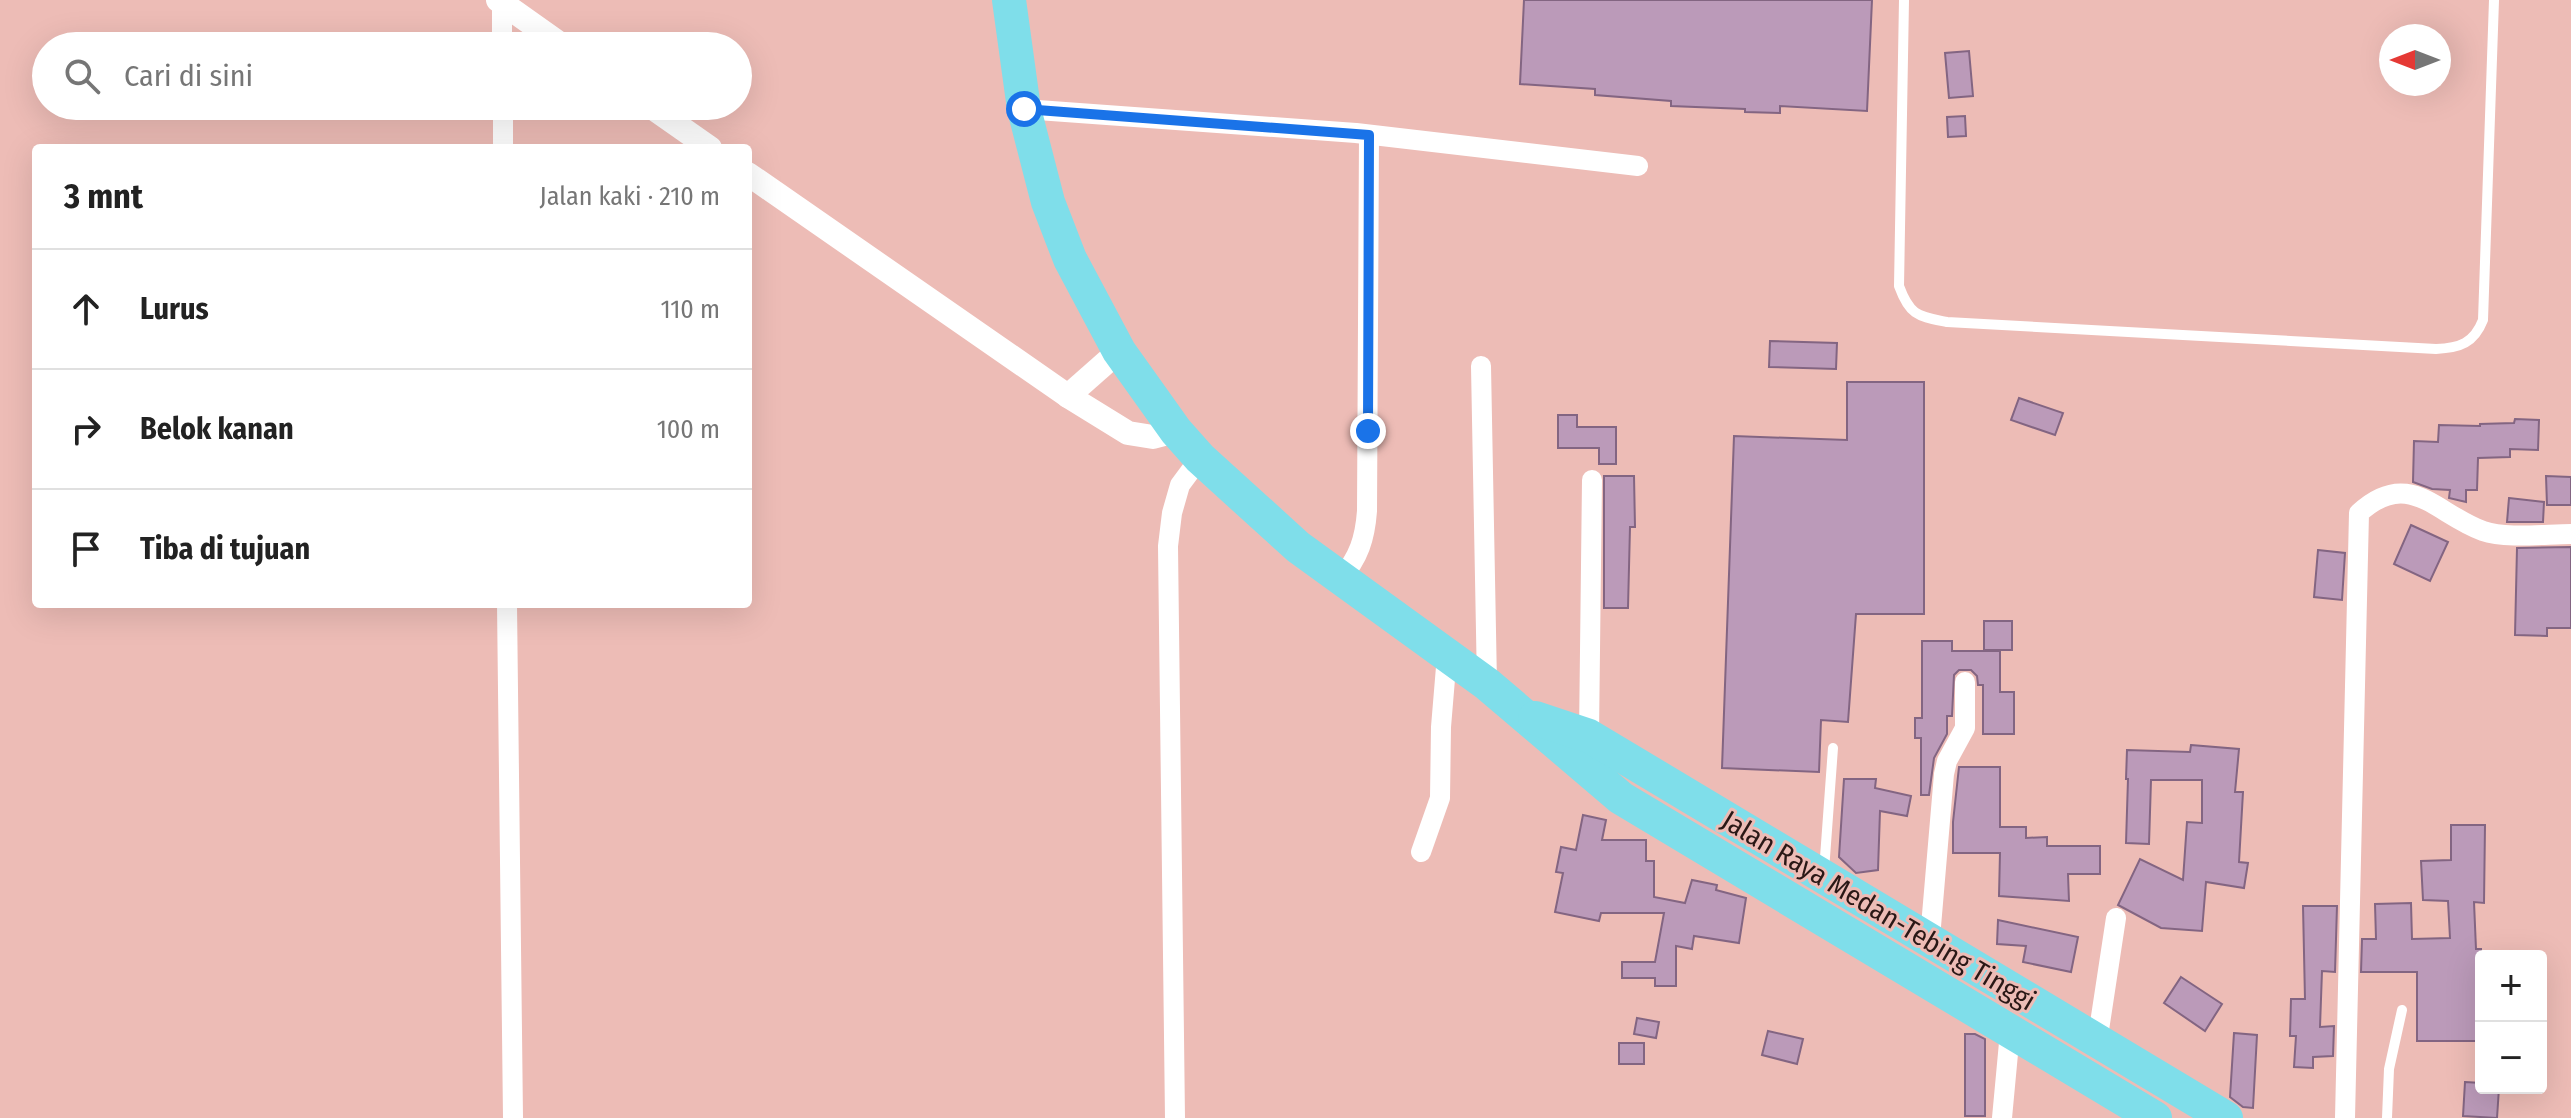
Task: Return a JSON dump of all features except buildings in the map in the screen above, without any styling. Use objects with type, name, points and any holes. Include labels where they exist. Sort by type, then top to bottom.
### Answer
[{"type":"highway","name":"Jalan Raya Medan-Tebing Tinggi","points":[[1009,0],[1024,109],[1048,202],[1070,259],[1119,351],[1176,431],[1200,458],[1298,547],[1487,684],[1621,798],[2155,1118]]},
{"type":"highway","name":"Jalan Raya Medan-Tebing Tinggi","points":[[1527,716],[1589,736],[2226,1118]]},
{"type":"street","points":[[500,1],[501,32]]},
{"type":"street","points":[[500,1],[543,32]]},
{"type":"street","points":[[1024,109],[1369,135],[1638,166]]},
{"type":"street","points":[[503,120],[503,144]]},
{"type":"street","points":[[670,120],[704,144]]},
{"type":"street","points":[[1340,579],[1360,551],[1366,534],[1369,135]]},
{"type":"street","points":[[752,177],[1068,396],[1128,433],[1153,437],[1176,431]]},
{"type":"street","points":[[1068,396],[1119,351]]},
{"type":"street","points":[[1481,366],[1487,684]]},
{"type":"street","points":[[1175,1118],[1168,546],[1172,513],[1180,485],[1200,458]]},
{"type":"street","points":[[1589,736],[1592,480]]},
{"type":"street","points":[[2345,1118],[2359,513],[2369,503],[2398,491],[2418,496],[2484,531],[2571,534]]},
{"type":"street","points":[[507,608],[513,1118]]},
{"type":"street","points":[[1421,852],[1440,798],[1441,727],[1447,655]]},
{"type":"street","points":[[1930,938],[1944,774],[1947,761],[1965,728],[1965,682]]},
{"type":"street","points":[[2097,1043],[2116,918]]},
{"type":"street","points":[[2002,1118],[2010,1032]]},
{"type":"lane","points":[[1904,0],[1899,286],[1906,306],[1919,317],[1947,322],[2436,349],[2465,344],[2477,336],[2483,320],[2494,0]]},
{"type":"lane","points":[[1823,877],[1833,748]]},
{"type":"lane","points":[[2387,1118],[2389,1069],[2402,1010]]},
{"type":"route","points":[[1024,109],[1369,135],[1368,431]]}]
